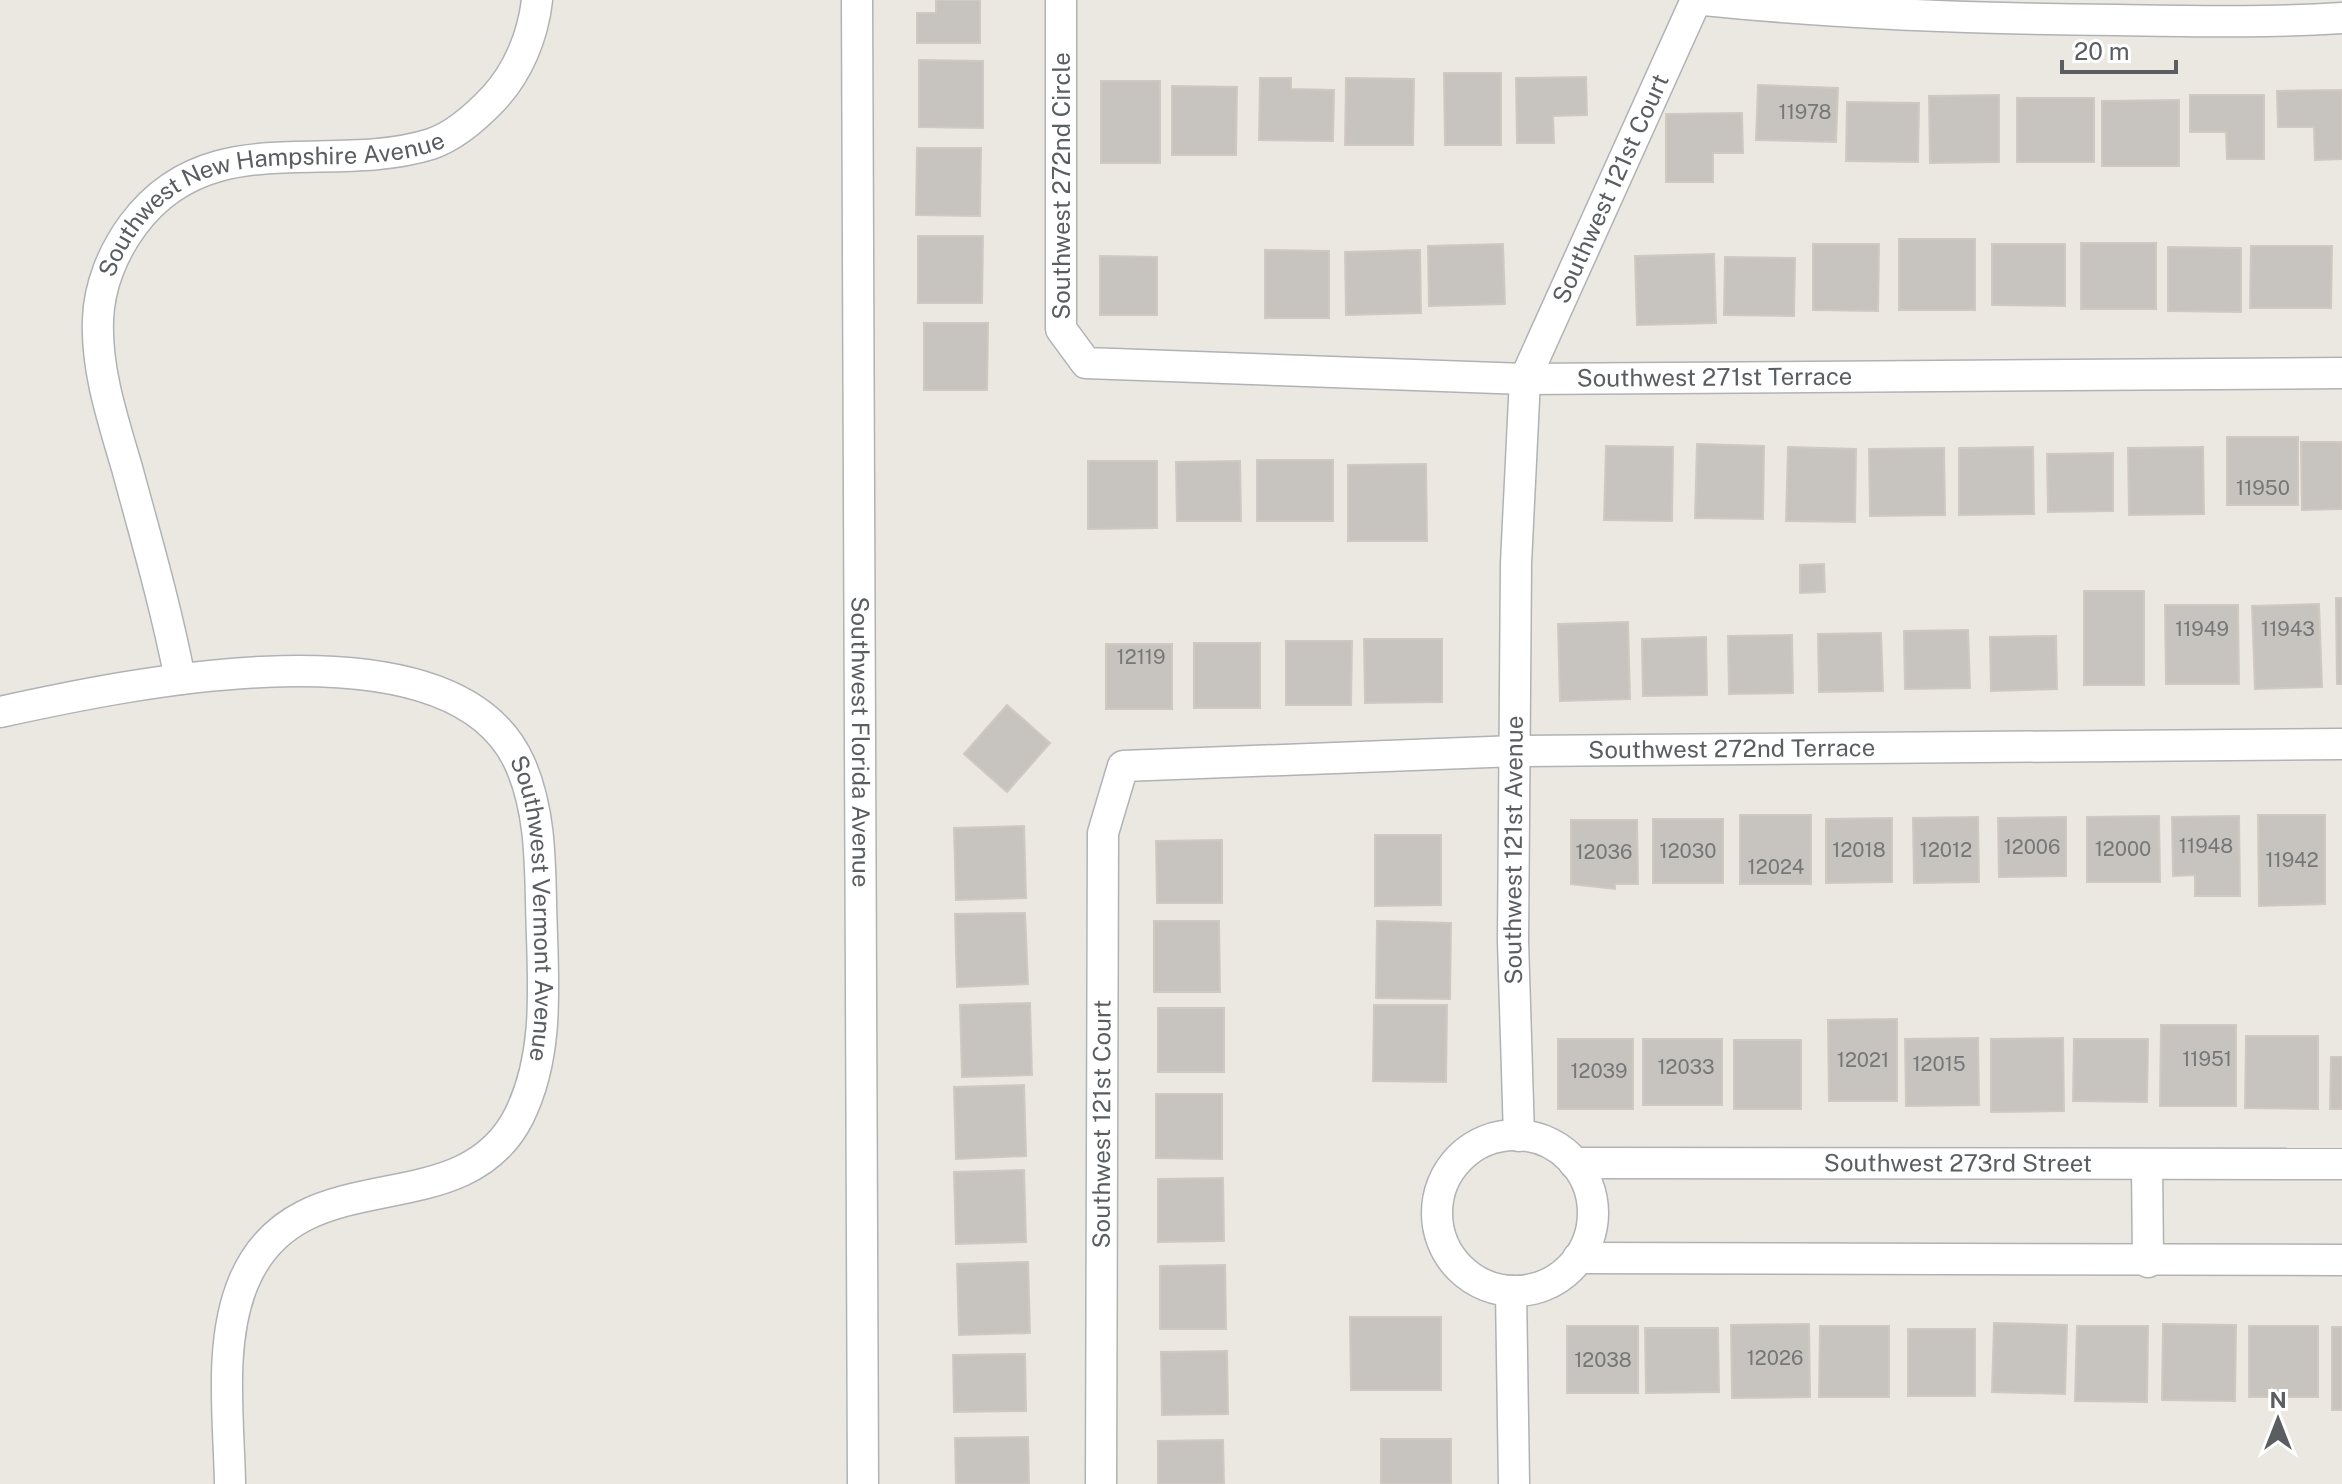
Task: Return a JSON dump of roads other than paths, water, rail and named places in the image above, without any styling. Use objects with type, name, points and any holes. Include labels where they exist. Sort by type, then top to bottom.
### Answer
[{"type":"street","name":"Southwest New Hampshire Avenue","points":[[180,679],[167,613],[107,395],[99,352],[98,318],[102,286],[120,242],[147,206],[188,177],[225,163],[277,155],[382,153],[433,143],[474,118],[505,86],[525,49],[537,0]]},
{"type":"street","name":"Southwest Florida Avenue","points":[[857,0],[863,1484]]},
{"type":"street","name":"Southwest 272nd Circle","points":[[1061,0],[1061,329],[1086,363]]},
{"type":"street","name":"Southwest 121st Court","points":[[1525,379],[1696,0]]},
{"type":"street","points":[[1704,0],[1829,12],[1995,19],[2284,22],[2342,18]]},
{"type":"street","name":"Southwest 271st Terrace","points":[[1086,363],[1525,379],[2342,373]]},
{"type":"street","name":"Southwest 121st Avenue","points":[[1519,1136],[1513,941],[1516,563],[1525,379]]},
{"type":"street","name":"Southwest Vermont Avenue","points":[[0,712],[180,679],[358,674],[407,679],[444,693],[497,730],[519,762],[533,805],[540,848],[541,1045],[518,1118],[492,1151],[455,1175],[412,1188],[320,1206],[293,1219],[265,1247],[244,1280],[234,1316],[229,1365],[230,1484]]},
{"type":"street","name":"Southwest 272nd Terrace","points":[[1123,766],[1516,751],[2342,744]]},
{"type":"street","name":"Southwest 121st Court","points":[[1101,1484],[1103,833],[1123,766]]},
{"type":"street","points":[[1519,1136],[1549,1143],[1574,1163],[1585,1179],[1592,1203],[1592,1229],[1578,1258],[1566,1273],[1544,1286],[1511,1291],[1493,1289],[1470,1277],[1451,1259],[1439,1236],[1436,1211],[1441,1185],[1454,1163],[1474,1146],[1498,1137],[1519,1136]]},
{"type":"street","name":"Southwest 273rd Street","points":[[1574,1163],[2342,1164]]},
{"type":"street","points":[[2147,1165],[2148,1262]]},
{"type":"street","points":[[1578,1258],[2148,1262],[2342,1260]]},
{"type":"street","points":[[1511,1291],[1514,1484]]}]
